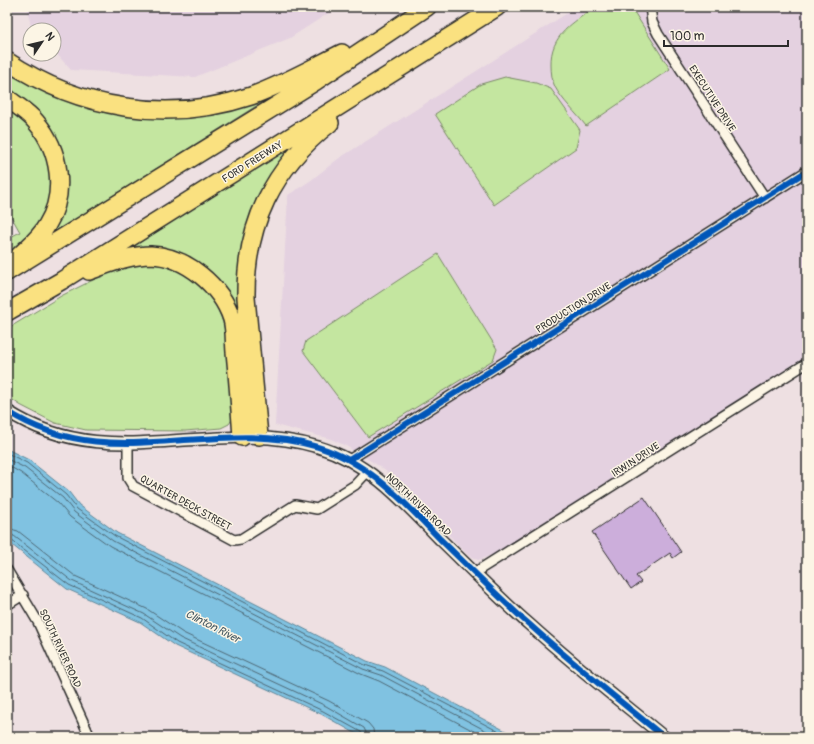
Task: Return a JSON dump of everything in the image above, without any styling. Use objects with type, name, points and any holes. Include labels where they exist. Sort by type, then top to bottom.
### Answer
[{"type":"highway","points":[[7,272],[265,114],[427,7]]},
{"type":"highway","name":"FORD FREEWAY","points":[[7,312],[61,281],[497,7]]},
{"type":"highway","points":[[7,61],[21,71],[62,91],[117,107],[134,110],[200,108],[250,96],[279,85],[404,21]]},
{"type":"highway","points":[[7,49],[21,71]]},
{"type":"highway","points":[[251,437],[252,378],[246,275],[248,254],[257,220],[273,185],[288,163],[314,136],[402,67]]},
{"type":"highway","points":[[7,98],[25,112],[42,130],[53,150],[57,162],[59,184],[55,208],[47,226],[34,242],[7,266]]},
{"type":"highway","points":[[61,281],[121,260],[150,255],[174,260],[199,274],[216,292],[228,311],[232,321],[251,437]]},
{"type":"street","name":"EXECUTIVE DRIVE","points":[[650,7],[652,22],[658,34],[765,198]]},
{"type":"street","name":"PRODUCTION DRIVE","points":[[349,460],[807,172]]},
{"type":"street","name":"IRWIN DRIVE","points":[[474,573],[807,364]]},
{"type":"street","name":"NORTH RIVER ROAD","points":[[7,411],[40,429],[67,437],[96,442],[128,444],[251,437],[302,442],[332,451],[368,471],[390,488],[474,573],[530,626],[664,737]]},
{"type":"street","name":"QUARTER DECK STREET","points":[[128,444],[128,478],[133,486],[234,540],[240,540],[295,505],[317,509],[355,485],[368,471]]},
{"type":"street","name":"SOUTH RIVER ROAD","points":[[7,570],[23,594],[38,622],[90,737]]},
{"type":"street","points":[[7,605],[23,594]]},
{"type":"shaded area","points":[[27,7],[338,7],[290,38],[195,77],[71,70],[62,60],[62,22],[30,22]]},
{"type":"shaded area","points":[[577,7],[807,7],[807,356],[495,554],[478,560],[468,555],[392,476],[379,466],[346,446],[331,439],[275,425],[288,195],[310,181],[338,159]]},
{"type":"green space","points":[[595,7],[631,7],[670,69],[586,126],[565,102],[555,87],[551,73],[551,65],[554,46],[564,31],[571,24]]},
{"type":"green space","points":[[7,67],[84,105],[269,98],[55,232],[52,230],[66,174],[7,91]]},
{"type":"green space","points":[[505,77],[536,83],[551,89],[580,130],[576,148],[494,205],[435,114],[481,84]]},
{"type":"green space","points":[[7,106],[40,136],[53,180],[47,216],[20,246],[7,255],[7,239],[20,232],[7,209]]},
{"type":"green space","points":[[300,141],[265,190],[245,337],[218,284],[133,251],[131,248]]},
{"type":"green space","points":[[438,254],[497,349],[493,360],[368,437],[303,351],[306,341]]},
{"type":"green space","points":[[152,263],[176,268],[196,280],[210,296],[220,313],[226,332],[231,375],[233,418],[229,424],[221,428],[185,431],[86,430],[55,423],[20,405],[7,396],[7,329],[61,296],[109,272],[121,267]]},
{"type":"water","name":"Clinton River","points":[[7,449],[29,460],[69,492],[79,505],[117,533],[367,661],[385,667],[517,737],[362,737],[321,714],[175,646],[140,622],[67,589],[7,541]]},
{"type":"building","points":[[644,497],[681,552],[673,558],[670,553],[636,576],[641,582],[631,589],[592,532]]},
{"type":"cycle path","points":[[349,460],[807,171]]},
{"type":"cycle path","points":[[7,411],[45,430],[84,440],[122,443],[239,437],[278,439],[318,447],[354,462],[385,485],[413,511],[518,615],[579,668],[664,737]]}]
